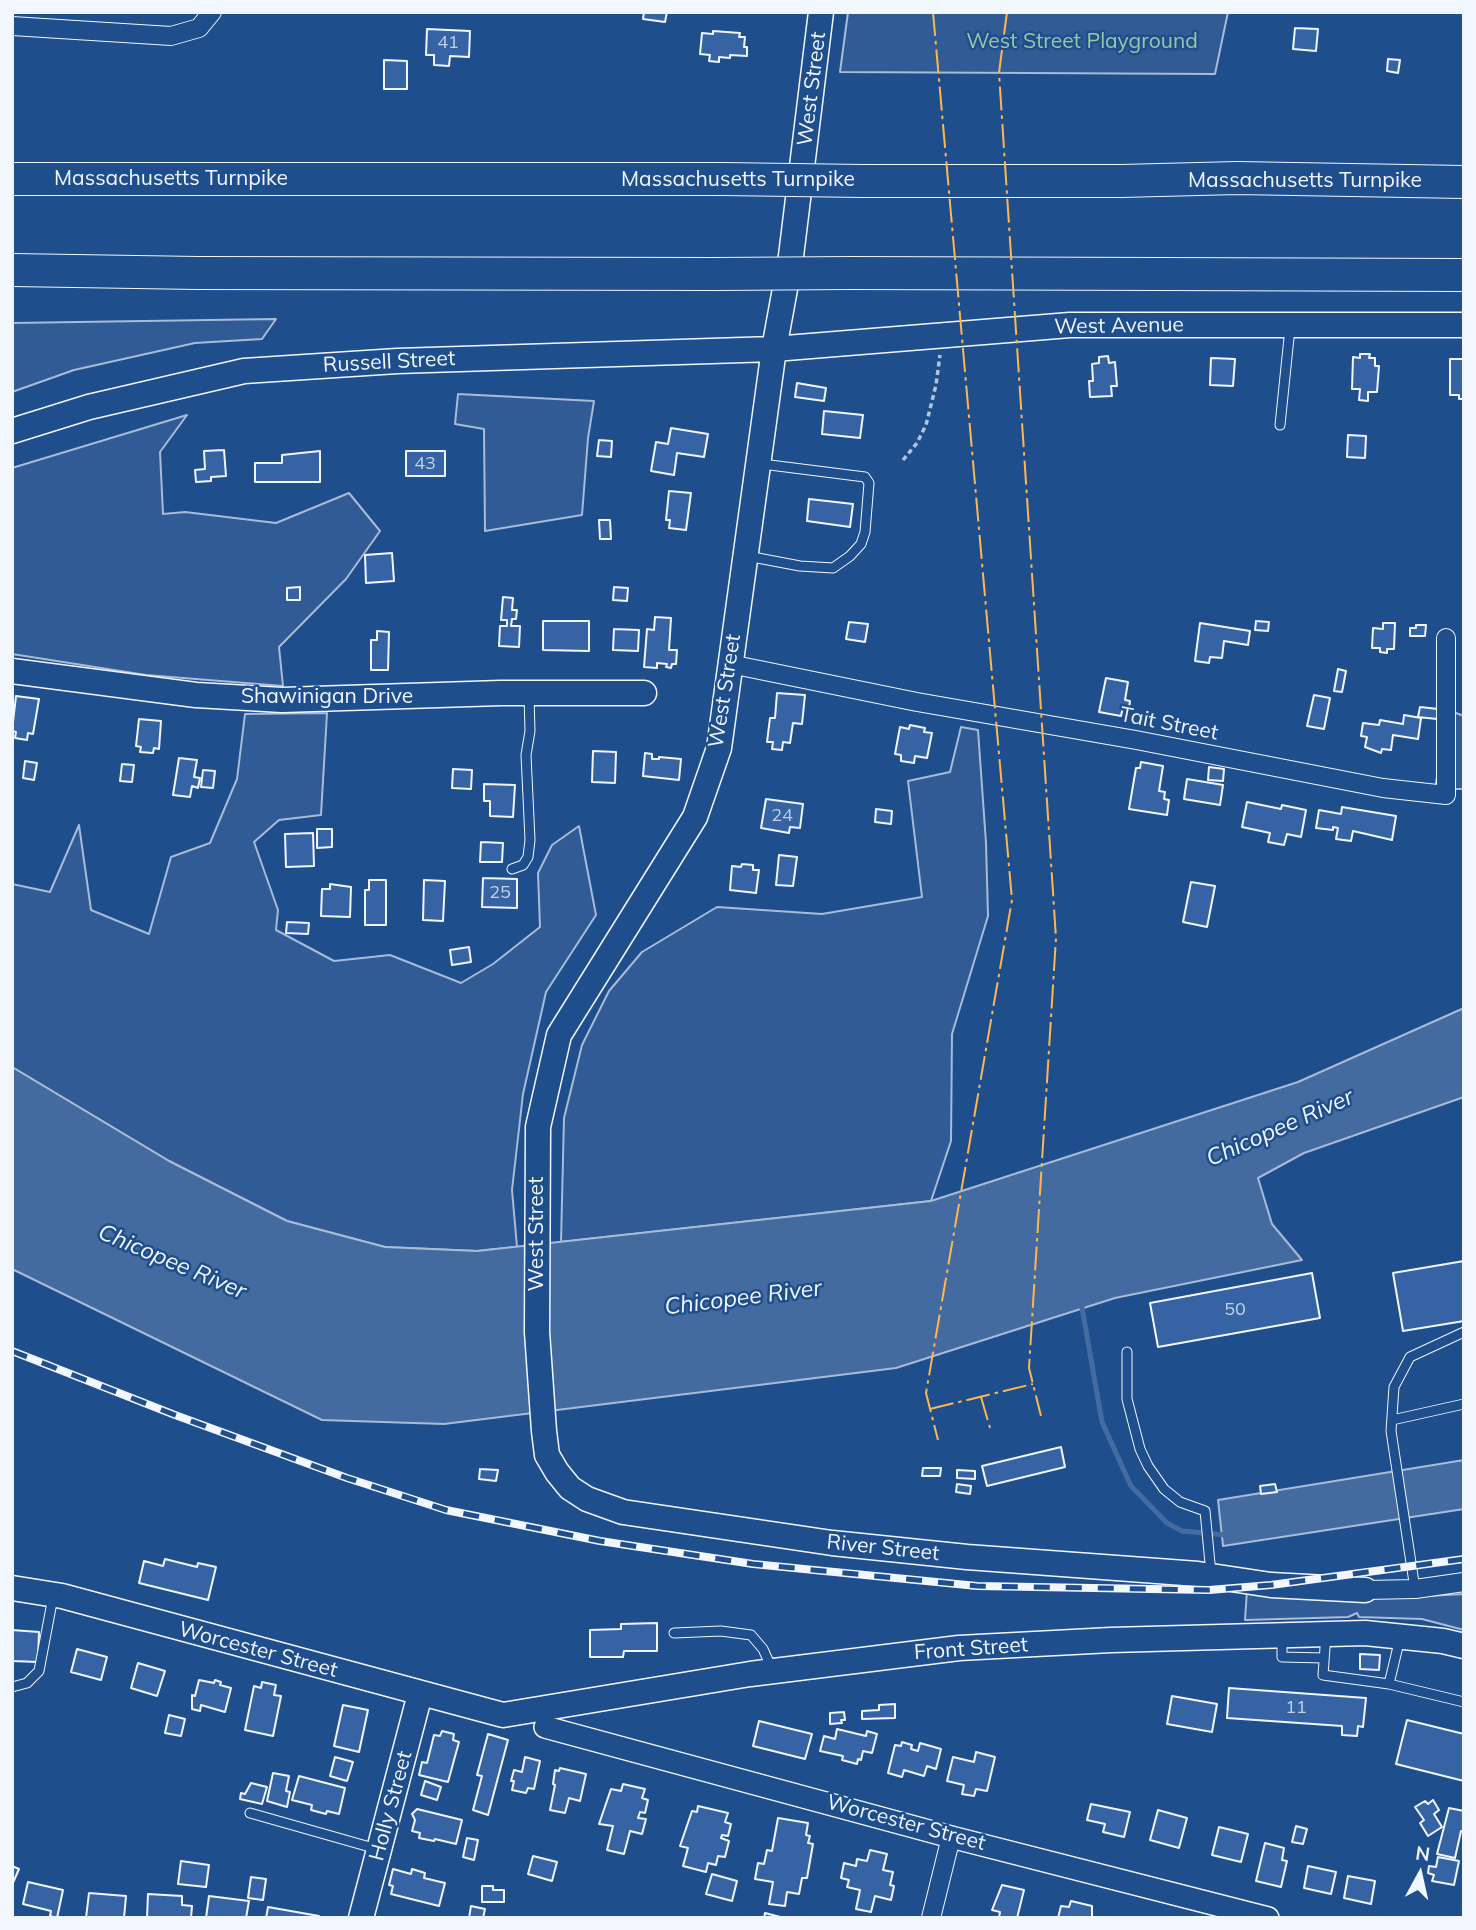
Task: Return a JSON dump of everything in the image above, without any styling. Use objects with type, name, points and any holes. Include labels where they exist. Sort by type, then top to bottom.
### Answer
[{"type":"highway","name":"Massachusetts Turnpike","points":[[12,179],[1121,181],[1237,178],[1464,182]]},
{"type":"highway","points":[[12,270],[198,273],[1464,275]]},
{"type":"main road","name":"West Street","points":[[537,1332],[538,1127],[559,1035],[695,817],[719,748],[774,349],[791,256],[821,12]]},
{"type":"main road","name":"West Avenue","points":[[774,349],[1070,325],[1464,325]]},
{"type":"main road","name":"Russell Street","points":[[12,431],[89,407],[244,370],[397,361],[774,349]]},
{"type":"main road","name":"Shawinigan Drive","points":[[12,671],[196,695],[282,701],[529,693],[644,693]]},
{"type":"main road","name":"River Street","points":[[537,1332],[547,1455],[563,1480],[587,1499],[623,1512],[832,1543],[967,1557],[1211,1576],[1270,1585],[1365,1590]]},
{"type":"main road","name":"Worcester Street","points":[[12,1588],[53,1595],[503,1714]]},
{"type":"main road","name":"Front Street","points":[[503,1714],[773,1671],[959,1648],[1282,1634],[1325,1646],[1365,1633],[1453,1643]]},
{"type":"main road","name":"Holly Street","points":[[361,1918],[420,1694]]},
{"type":"street","points":[[12,26],[172,36],[199,28],[212,12]]},
{"type":"street","name":"Tait Street","points":[[730,664],[917,702],[1136,740],[1382,788],[1446,795],[1446,638]]},
{"type":"street","points":[[1365,1590],[1415,1589],[1464,1582]]},
{"type":"street","name":"Worcester Street","points":[[545,1727],[951,1837],[1268,1918]]},
{"type":"street","points":[[931,1918],[951,1837]]},
{"type":"lane","points":[[1280,425],[1290,326]]},
{"type":"lane","points":[[745,555],[800,566],[833,568],[861,544],[865,532],[869,483],[865,477],[758,464]]},
{"type":"lane","points":[[512,869],[523,865],[528,858],[530,839],[526,755],[530,731],[529,693]]},
{"type":"lane","points":[[1415,1589],[1395,1464],[1392,1420],[1394,1387],[1410,1357],[1464,1332]]},
{"type":"lane","points":[[1127,1352],[1127,1399],[1133,1430],[1148,1466],[1164,1489],[1180,1502],[1205,1511],[1211,1576]]},
{"type":"lane","points":[[1392,1420],[1464,1404]]},
{"type":"lane","points":[[12,1687],[27,1683],[38,1671],[53,1595]]},
{"type":"lane","points":[[674,1633],[722,1631],[751,1635],[763,1649],[773,1671]]},
{"type":"lane","points":[[1389,1684],[1401,1636]]},
{"type":"lane","points":[[1325,1646],[1323,1675],[1389,1684],[1464,1702]]},
{"type":"lane","points":[[250,1813],[379,1850]]},
{"type":"path","points":[[903,460],[917,443],[926,425],[938,374],[940,336]]},
{"type":"green space","name":"West Street Playground","points":[[848,12],[1228,12],[1215,74],[840,72]]},
{"type":"green space","points":[[276,319],[262,339],[195,343],[74,370],[12,392],[12,323]]},
{"type":"green space","points":[[458,394],[594,401],[582,515],[485,531],[484,429],[455,424]]},
{"type":"green space","points":[[187,415],[160,452],[163,514],[185,512],[276,523],[349,493],[380,531],[346,579],[279,647],[283,686],[146,675],[12,654],[12,468]]},
{"type":"green space","points":[[1448,710],[1464,716],[1464,789],[1435,789]]},
{"type":"green space","points":[[327,713],[321,815],[279,820],[254,842],[278,910],[276,930],[334,961],[390,955],[461,983],[493,964],[540,927],[538,873],[552,845],[579,826],[596,915],[546,992],[523,1094],[512,1190],[517,1247],[477,1251],[385,1247],[287,1221],[169,1161],[12,1067],[12,884],[50,892],[79,825],[91,910],[149,934],[171,857],[210,843],[237,779],[245,714]]},
{"type":"green space","points":[[961,727],[978,730],[988,916],[952,1034],[951,1141],[931,1201],[561,1242],[564,1118],[582,1045],[609,991],[642,952],[717,907],[822,914],[922,897],[908,781],[950,772]]},
{"type":"green space","points":[[1247,1590],[1391,1598],[1464,1594],[1464,1630],[1422,1619],[1359,1617],[1357,1613],[1348,1617],[1245,1620]]},
{"type":"water","name":"Chicopee River","points":[[1464,1008],[1464,1097],[1304,1153],[1258,1178],[1272,1224],[1302,1260],[1115,1298],[896,1368],[444,1424],[322,1420],[12,1269],[12,1067],[169,1161],[287,1221],[385,1247],[477,1251],[931,1201],[1298,1082]]},
{"type":"water","points":[[1464,1460],[1464,1509],[1223,1546],[1218,1500]]},
{"type":"building","points":[[644,12],[667,12],[665,22],[643,19]]},
{"type":"building","points":[[1295,28],[1318,29],[1316,51],[1293,49]]},
{"type":"building","points":[[427,29],[470,31],[469,57],[450,56],[449,66],[434,65],[434,55],[426,55]]},
{"type":"building","points":[[713,31],[740,33],[739,37],[745,37],[747,56],[730,55],[730,58],[719,57],[719,62],[709,61],[710,55],[700,54],[702,33],[713,34]]},
{"type":"building","points":[[1388,59],[1400,60],[1398,73],[1387,71]]},
{"type":"building","points":[[384,60],[407,61],[407,89],[384,89]]},
{"type":"building","points":[[1360,354],[1370,354],[1369,358],[1375,358],[1375,366],[1379,366],[1377,392],[1368,392],[1368,401],[1359,400],[1360,389],[1352,389],[1353,357],[1360,358]]},
{"type":"building","points":[[1108,356],[1109,363],[1115,362],[1117,386],[1111,386],[1112,396],[1090,397],[1092,364],[1099,363],[1099,357]]},
{"type":"building","points":[[1211,358],[1235,359],[1233,386],[1210,385]]},
{"type":"building","points":[[1450,359],[1464,359],[1464,399],[1459,399],[1459,395],[1450,395]]},
{"type":"building","points":[[797,383],[826,388],[824,401],[795,397]]},
{"type":"building","points":[[824,411],[863,415],[860,438],[822,434]]},
{"type":"building","points":[[671,428],[708,434],[704,457],[677,453],[674,475],[651,471],[656,442],[668,444]]},
{"type":"building","points":[[1348,435],[1366,436],[1365,458],[1347,457]]},
{"type":"building","points":[[599,440],[612,441],[611,457],[597,456]]},
{"type":"building","points":[[224,450],[226,476],[196,482],[195,470],[205,469],[204,451]]},
{"type":"building","points":[[320,451],[320,482],[255,482],[255,463],[282,463],[282,455]]},
{"type":"building","points":[[406,451],[445,451],[445,476],[406,476]]},
{"type":"building","points":[[669,491],[691,493],[686,530],[669,528],[670,520],[666,520]]},
{"type":"building","points":[[809,499],[853,504],[850,527],[807,521]]},
{"type":"building","points":[[599,520],[610,520],[611,539],[600,539]]},
{"type":"building","points":[[392,553],[394,581],[366,583],[365,555]]},
{"type":"building","points":[[300,587],[300,600],[287,600],[287,588]]},
{"type":"building","points":[[614,587],[628,588],[627,601],[613,600]]},
{"type":"building","points":[[503,597],[513,598],[512,610],[517,610],[516,619],[512,619],[511,626],[520,626],[519,647],[499,646],[500,626],[507,626],[507,620],[501,620]]},
{"type":"building","points":[[655,617],[671,618],[669,650],[677,650],[676,664],[672,664],[671,668],[666,667],[667,664],[657,663],[657,668],[644,667],[647,629],[654,630]]},
{"type":"building","points":[[543,621],[589,621],[589,651],[543,650]]},
{"type":"building","points":[[1256,621],[1269,622],[1268,631],[1255,630]]},
{"type":"building","points":[[849,622],[868,624],[865,642],[846,639]]},
{"type":"building","points":[[1200,623],[1250,631],[1248,645],[1224,641],[1222,658],[1210,657],[1209,663],[1195,661]]},
{"type":"building","points":[[1383,623],[1395,623],[1394,649],[1387,649],[1387,653],[1380,652],[1380,648],[1372,648],[1373,628],[1383,629]]},
{"type":"building","points":[[1416,625],[1426,625],[1425,636],[1410,636],[1410,628],[1416,628]]},
{"type":"building","points":[[614,629],[639,630],[638,651],[613,650]]},
{"type":"building","points":[[377,631],[389,632],[388,670],[371,670],[371,640],[377,640]]},
{"type":"building","points":[[1338,669],[1346,671],[1342,692],[1334,691]]},
{"type":"building","points":[[1106,678],[1128,682],[1125,700],[1130,701],[1129,708],[1123,707],[1121,716],[1099,712]]},
{"type":"building","points":[[777,693],[805,695],[802,724],[793,723],[790,743],[783,742],[782,750],[772,749],[773,742],[767,742],[770,718],[775,718]]},
{"type":"building","points":[[1314,695],[1330,698],[1324,729],[1307,726]]},
{"type":"building","points":[[16,696],[39,699],[33,734],[28,733],[27,740],[15,738],[16,732],[12,731]]},
{"type":"building","points":[[1420,707],[1438,709],[1437,719],[1418,717]]},
{"type":"building","points":[[1404,715],[1421,718],[1418,739],[1393,735],[1391,750],[1382,749],[1381,753],[1365,747],[1367,737],[1361,736],[1363,723],[1379,725],[1380,720],[1403,724]]},
{"type":"building","points":[[139,719],[161,721],[159,749],[154,748],[153,753],[140,752],[141,747],[136,746]]},
{"type":"building","points":[[910,725],[925,728],[924,732],[932,733],[927,758],[915,756],[914,763],[901,761],[901,755],[895,754],[900,727],[909,729]]},
{"type":"building","points":[[593,751],[616,752],[615,783],[592,782]]},
{"type":"building","points":[[645,753],[652,754],[652,759],[681,759],[679,780],[643,776]]},
{"type":"building","points":[[179,758],[197,760],[194,777],[200,778],[198,788],[192,786],[190,797],[173,795]]},
{"type":"building","points":[[25,761],[37,763],[34,780],[23,778]]},
{"type":"building","points":[[1141,762],[1163,766],[1159,791],[1165,792],[1164,799],[1169,800],[1167,815],[1129,809],[1136,768],[1140,768]]},
{"type":"building","points":[[122,764],[134,765],[132,782],[120,781]]},
{"type":"building","points":[[1209,767],[1224,769],[1223,781],[1208,780]]},
{"type":"building","points":[[453,769],[472,770],[471,789],[452,788]]},
{"type":"building","points":[[203,770],[215,771],[213,788],[201,787]]},
{"type":"building","points":[[1187,779],[1223,785],[1220,805],[1184,799]]},
{"type":"building","points":[[484,784],[515,785],[513,817],[490,816],[490,801],[484,801]]},
{"type":"building","points":[[766,799],[803,804],[800,828],[790,827],[789,833],[761,828]]},
{"type":"building","points":[[1247,802],[1281,809],[1282,805],[1306,810],[1301,837],[1287,834],[1284,845],[1268,842],[1270,833],[1242,827]]},
{"type":"building","points":[[1342,807],[1396,816],[1392,840],[1353,831],[1351,841],[1336,839],[1338,828],[1316,828],[1319,810],[1341,814]]},
{"type":"building","points":[[876,809],[892,811],[891,824],[875,822]]},
{"type":"building","points":[[317,829],[332,829],[332,847],[317,848]]},
{"type":"building","points":[[313,833],[314,866],[286,867],[285,834]]},
{"type":"building","points":[[481,842],[503,843],[502,862],[480,862]]},
{"type":"building","points":[[779,855],[797,857],[793,886],[776,885]]},
{"type":"building","points":[[742,864],[753,865],[753,870],[759,870],[756,893],[730,890],[732,866],[741,867]]},
{"type":"building","points":[[483,878],[517,879],[517,908],[482,907]]},
{"type":"building","points":[[369,880],[386,880],[386,925],[365,925],[365,890],[369,890]]},
{"type":"building","points":[[424,880],[445,881],[443,921],[423,920]]},
{"type":"building","points":[[1191,882],[1215,886],[1207,927],[1183,922]]},
{"type":"building","points":[[330,884],[351,887],[350,917],[321,916],[322,889],[330,889]]},
{"type":"building","points":[[287,922],[309,923],[308,934],[286,933]]},
{"type":"building","points":[[469,947],[471,962],[452,965],[450,950]]},
{"type":"building","points":[[1464,1261],[1464,1321],[1403,1331],[1393,1273]]},
{"type":"building","points":[[1312,1273],[1320,1318],[1158,1347],[1150,1303]]},
{"type":"building","points":[[1061,1447],[1065,1467],[987,1486],[982,1466]]},
{"type":"building","points":[[923,1468],[941,1468],[940,1476],[922,1476]]},
{"type":"building","points":[[480,1469],[498,1470],[496,1481],[479,1479]]},
{"type":"building","points":[[957,1470],[975,1471],[975,1479],[957,1478]]},
{"type":"building","points":[[957,1484],[971,1486],[970,1494],[956,1492]]},
{"type":"building","points":[[1275,1484],[1277,1492],[1261,1494],[1260,1486]]},
{"type":"building","points":[[165,1559],[197,1567],[198,1563],[216,1567],[208,1600],[139,1583],[144,1561],[163,1566]]},
{"type":"building","points":[[657,1623],[657,1651],[624,1651],[623,1657],[590,1657],[590,1630],[621,1629],[621,1624]]},
{"type":"building","points":[[12,1630],[39,1632],[38,1662],[12,1661]]},
{"type":"building","points":[[77,1649],[107,1657],[101,1680],[71,1672]]},
{"type":"building","points":[[1360,1654],[1380,1655],[1379,1670],[1360,1669]]},
{"type":"building","points":[[138,1663],[165,1671],[157,1696],[131,1688]]},
{"type":"building","points":[[199,1680],[214,1683],[215,1680],[221,1682],[220,1685],[231,1688],[225,1712],[201,1705],[200,1711],[192,1709],[192,1695],[195,1696]]},
{"type":"building","points":[[262,1682],[276,1685],[274,1695],[281,1696],[273,1736],[245,1730],[254,1686],[261,1688]]},
{"type":"building","points":[[1229,1688],[1366,1698],[1363,1727],[1358,1726],[1357,1736],[1342,1735],[1342,1726],[1227,1718]]},
{"type":"building","points":[[1172,1696],[1217,1704],[1212,1732],[1167,1724]]},
{"type":"building","points":[[895,1704],[895,1718],[862,1719],[862,1711],[879,1710],[879,1705]]},
{"type":"building","points":[[343,1705],[368,1710],[359,1752],[334,1746]]},
{"type":"building","points":[[844,1712],[845,1720],[841,1720],[842,1723],[830,1724],[830,1713]]},
{"type":"building","points":[[169,1715],[185,1719],[181,1736],[165,1733]]},
{"type":"building","points":[[1407,1720],[1464,1734],[1464,1781],[1396,1764]]},
{"type":"building","points":[[759,1721],[812,1734],[805,1759],[753,1746]]},
{"type":"building","points":[[837,1729],[866,1736],[867,1731],[877,1734],[872,1753],[863,1751],[857,1764],[842,1760],[843,1756],[820,1751],[824,1736],[835,1739]]},
{"type":"building","points":[[442,1731],[454,1734],[453,1740],[459,1742],[448,1782],[419,1775],[422,1762],[427,1763],[434,1735],[440,1736]]},
{"type":"building","points":[[488,1734],[508,1740],[488,1815],[473,1810],[482,1776],[477,1775]]},
{"type":"building","points":[[902,1742],[912,1745],[911,1749],[918,1751],[920,1743],[941,1749],[936,1769],[927,1766],[924,1776],[904,1770],[902,1777],[888,1773],[895,1745],[901,1746]]},
{"type":"building","points":[[976,1752],[995,1757],[987,1791],[976,1789],[974,1796],[962,1794],[964,1785],[947,1781],[953,1757],[974,1762]]},
{"type":"building","points":[[335,1757],[353,1762],[347,1781],[330,1776]]},
{"type":"building","points":[[525,1757],[540,1761],[534,1789],[528,1788],[526,1793],[512,1790],[514,1781],[511,1781],[514,1770],[522,1772]]},
{"type":"building","points":[[560,1768],[586,1774],[580,1801],[569,1798],[565,1813],[550,1810],[555,1770],[559,1771]]},
{"type":"building","points":[[273,1773],[289,1776],[287,1807],[267,1801]]},
{"type":"building","points":[[299,1776],[345,1788],[339,1814],[311,1810],[312,1805],[292,1800]]},
{"type":"building","points":[[425,1781],[441,1787],[437,1800],[421,1795]]},
{"type":"building","points":[[251,1783],[267,1787],[262,1804],[240,1799],[241,1793],[245,1794]]},
{"type":"building","points":[[623,1784],[645,1789],[642,1798],[648,1800],[645,1813],[640,1812],[638,1818],[646,1819],[642,1834],[630,1831],[624,1854],[607,1850],[613,1826],[599,1824],[611,1789],[621,1791]]},
{"type":"building","points":[[1433,1800],[1439,1810],[1434,1814],[1442,1827],[1428,1836],[1420,1823],[1424,1820],[1415,1807]]},
{"type":"building","points":[[1091,1804],[1130,1812],[1124,1837],[1103,1832],[1105,1824],[1087,1820]]},
{"type":"building","points":[[698,1806],[728,1813],[725,1822],[731,1824],[728,1836],[722,1835],[721,1838],[729,1841],[725,1857],[718,1856],[716,1865],[708,1863],[706,1872],[683,1866],[688,1848],[680,1846],[692,1811],[697,1812]]},
{"type":"building","points":[[1449,1808],[1464,1811],[1464,1832],[1461,1831],[1455,1858],[1437,1854]]},
{"type":"building","points":[[417,1809],[462,1820],[456,1844],[419,1838],[420,1833],[412,1831],[415,1820],[412,1814]]},
{"type":"building","points":[[1158,1810],[1187,1818],[1179,1848],[1150,1840]]},
{"type":"building","points":[[778,1818],[808,1823],[806,1835],[810,1836],[808,1843],[813,1844],[807,1878],[802,1878],[799,1894],[787,1892],[785,1906],[769,1904],[773,1882],[755,1879],[758,1863],[764,1864],[767,1850],[772,1851]]},
{"type":"building","points":[[1296,1826],[1307,1829],[1303,1844],[1292,1842]]},
{"type":"building","points":[[1219,1827],[1248,1834],[1241,1862],[1212,1855]]},
{"type":"building","points":[[467,1838],[478,1840],[474,1860],[463,1857]]},
{"type":"building","points":[[1265,1843],[1284,1848],[1282,1860],[1287,1861],[1281,1887],[1256,1881]]},
{"type":"building","points":[[870,1850],[887,1854],[883,1870],[893,1872],[890,1885],[894,1886],[891,1900],[875,1896],[871,1912],[856,1909],[860,1890],[847,1887],[849,1880],[841,1878],[844,1863],[856,1866],[857,1859],[867,1861]]},
{"type":"building","points":[[533,1856],[557,1862],[552,1881],[528,1874]]},
{"type":"building","points":[[1438,1857],[1459,1861],[1454,1885],[1432,1881],[1434,1875],[1428,1873],[1429,1866],[1436,1867]]},
{"type":"building","points":[[181,1861],[209,1865],[206,1887],[178,1884]]},
{"type":"building","points":[[12,1866],[19,1869],[12,1885]]},
{"type":"building","points":[[1308,1866],[1336,1872],[1331,1894],[1304,1888]]},
{"type":"building","points":[[393,1869],[411,1874],[412,1869],[425,1873],[424,1878],[445,1883],[439,1906],[391,1894],[393,1886],[389,1885]]},
{"type":"building","points":[[712,1874],[737,1881],[732,1901],[706,1894]]},
{"type":"building","points":[[1348,1876],[1375,1881],[1371,1904],[1344,1898]]},
{"type":"building","points":[[251,1877],[266,1879],[263,1900],[248,1898]]},
{"type":"building","points":[[28,1882],[63,1890],[57,1918],[50,1916],[51,1911],[23,1904]]},
{"type":"building","points":[[1002,1885],[1024,1890],[1017,1918],[999,1918],[1000,1912],[992,1910]]},
{"type":"building","points":[[482,1886],[504,1890],[504,1902],[482,1902]]},
{"type":"building","points":[[89,1893],[126,1896],[124,1918],[86,1918]]},
{"type":"building","points":[[148,1894],[182,1896],[182,1905],[192,1906],[191,1918],[147,1918]]},
{"type":"building","points":[[209,1896],[249,1901],[246,1918],[206,1918]]},
{"type":"building","points":[[1071,1901],[1092,1906],[1092,1918],[1058,1918],[1061,1906],[1069,1907]]},
{"type":"building","points":[[471,1906],[485,1909],[483,1918],[469,1918]]},
{"type":"building","points":[[268,1907],[319,1916],[266,1918]]},
{"type":"building","points":[[765,1913],[784,1918],[764,1918]]},
{"type":"waterway","points":[[1081,1302],[1102,1422],[1131,1486],[1167,1523],[1182,1531],[1226,1535]]},
{"type":"railway","points":[[12,1351],[175,1415],[347,1478],[446,1510],[600,1541],[753,1564],[977,1586],[1209,1590],[1271,1585],[1464,1559]]},
{"type":"power","points":[[933,12],[1012,900],[926,1393],[938,1440]]},
{"type":"power","points":[[1007,12],[999,73],[1056,938],[1029,1368],[1041,1416]]},
{"type":"power","points":[[930,1409],[1033,1384]]},
{"type":"power","points":[[981,1397],[990,1428]]}]
